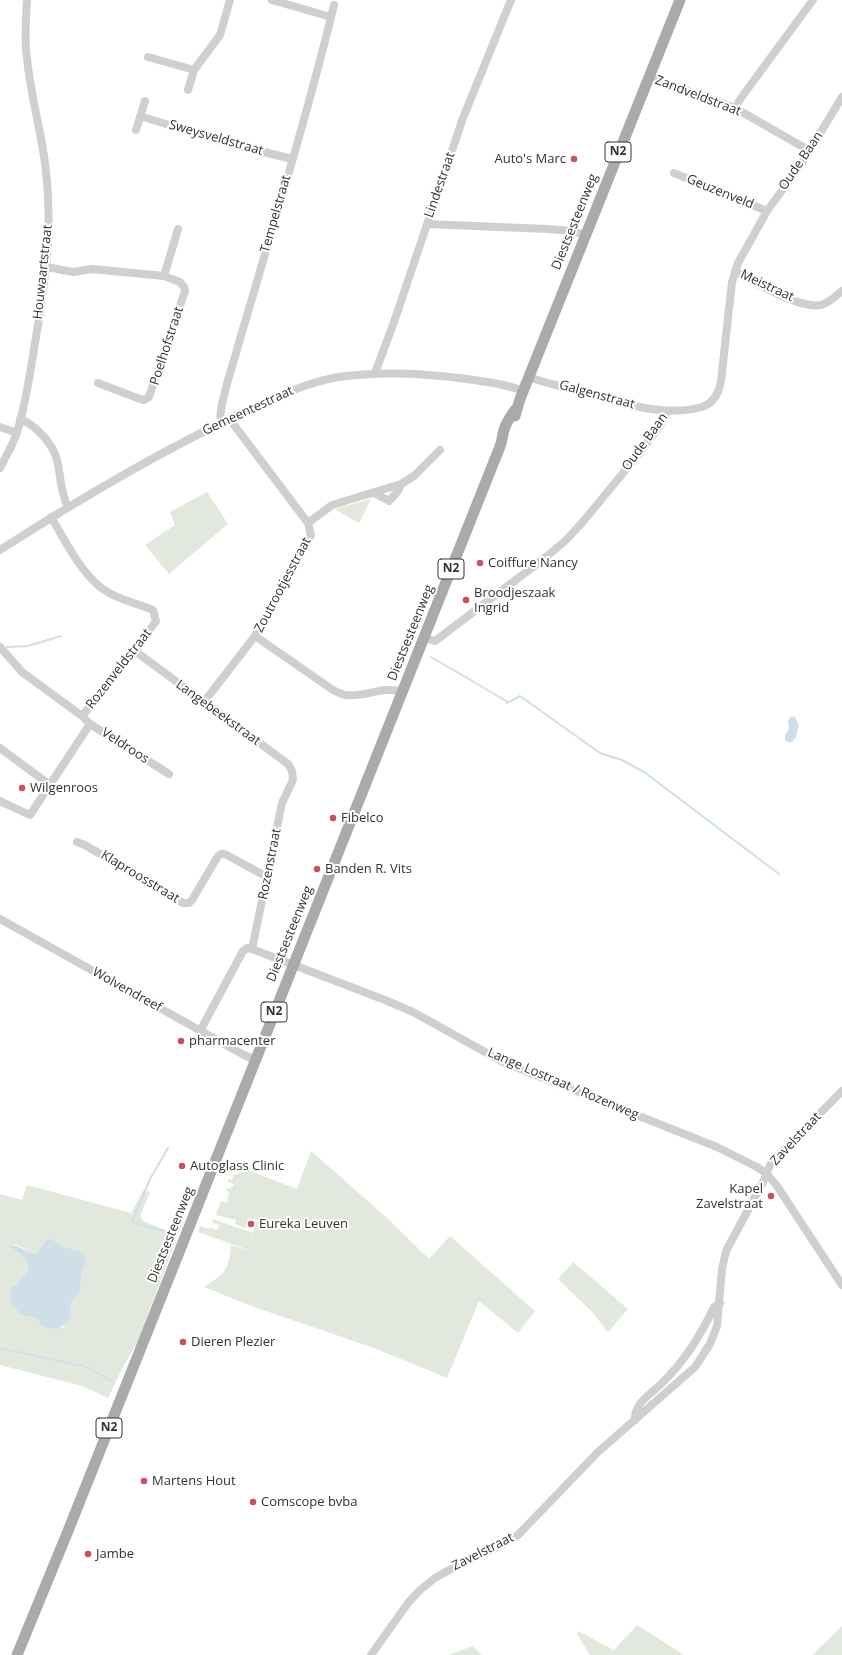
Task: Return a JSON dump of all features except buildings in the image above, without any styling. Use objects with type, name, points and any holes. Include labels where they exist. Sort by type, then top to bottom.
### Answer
[{"type":"main road","name":"Diestsesteenweg","points":[[17,1655],[503,441],[504,430],[508,420],[515,410],[680,0]]},
{"type":"main road","name":"Diestsesteenweg","points":[[24,1655],[35,1626],[51,1571]]},
{"type":"street","name":"Houwaartstraat","points":[[0,468],[16,433],[20,419],[47,267],[49,232],[48,193],[44,156],[26,58],[25,30],[27,0]]},
{"type":"street","points":[[188,90],[194,70],[220,35],[230,0]]},
{"type":"street","points":[[272,0],[331,18]]},
{"type":"street","name":"Lindestraat","points":[[375,373],[464,118],[511,0]]},
{"type":"street","points":[[735,108],[813,0]]},
{"type":"street","name":"Tempelstraat","points":[[225,421],[220,417],[231,371],[292,159],[334,5]]},
{"type":"street","points":[[148,56],[194,70]]},
{"type":"street","name":"Zandveldstraat","points":[[649,76],[735,108],[810,151]]},
{"type":"street","name":"Oude Baan","points":[[424,638],[435,641],[565,541],[582,524],[638,454],[661,424],[665,417],[666,411],[703,407],[715,398],[720,390],[732,282],[738,263],[767,211],[810,151],[842,97]]},
{"type":"street","points":[[136,130],[145,101]]},
{"type":"street","name":"Sweysveldstraat","points":[[140,116],[224,142],[292,159]]},
{"type":"street","name":"Geuzenveld","points":[[674,172],[767,211]]},
{"type":"street","points":[[427,224],[547,229],[572,231],[585,235]]},
{"type":"street","points":[[164,276],[178,229]]},
{"type":"street","name":"Poelhofstraat","points":[[47,267],[73,272],[92,269],[164,276],[180,282],[184,287],[185,291],[149,397],[144,400],[140,399],[98,383]]},
{"type":"street","name":"Meistraat","points":[[735,271],[784,296],[813,305],[826,304],[842,291]]},
{"type":"street","name":"Gemeentestraat","points":[[0,550],[51,517],[177,444],[293,390],[313,383],[375,373],[440,375],[487,382],[523,390]]},
{"type":"street","name":"Galgenstraat","points":[[528,377],[645,408],[666,411]]},
{"type":"street","points":[[20,419],[35,428],[53,450],[57,458],[63,495],[68,507]]},
{"type":"street","name":"Zoutrootjesstraat","points":[[225,421],[308,523],[311,535],[276,595],[255,636],[333,690],[344,695],[394,690],[402,692]]},
{"type":"street","points":[[0,427],[16,433]]},
{"type":"street","points":[[308,523],[332,506],[402,484],[414,476],[440,450]]},
{"type":"street","points":[[374,493],[389,501],[402,484]]},
{"type":"street","name":"Rozenveldstraat","points":[[0,647],[22,672],[82,716],[135,651],[156,621],[153,610],[112,594],[99,586],[82,566],[51,517]]},
{"type":"street","points":[[204,702],[255,636]]},
{"type":"street","name":"Langebeekstraat","points":[[135,651],[288,764],[292,771],[292,780]]},
{"type":"street","name":"Veldroos","points":[[82,716],[90,724],[169,774]]},
{"type":"street","points":[[0,801],[30,815],[90,724]]},
{"type":"street","points":[[0,748],[50,784]]},
{"type":"street","name":"Rozenstraat","points":[[252,949],[282,803],[292,780]]},
{"type":"street","name":"Klaproosstraat","points":[[77,842],[85,845],[184,903],[189,903],[192,900],[218,856],[221,854],[225,854],[267,877]]},
{"type":"street","name":"Wolvendreef","points":[[0,919],[200,1031],[255,1060]]},
{"type":"street","points":[[200,1031],[243,951],[247,948],[294,964]]},
{"type":"street","name":"Lange Lostraat / Rozenweg","points":[[294,964],[413,1012],[503,1062],[717,1148],[757,1167],[767,1174]]},
{"type":"street","name":"Zavelstraat","points":[[371,1655],[408,1602],[420,1590],[435,1578],[458,1564],[514,1538],[598,1452],[698,1364],[714,1336],[717,1326],[722,1269],[726,1251],[775,1158],[842,1091]]},
{"type":"street","points":[[767,1174],[777,1186],[842,1285]]},
{"type":"street","name":"Zavelstraat","points":[[635,1420],[635,1411],[639,1405],[662,1383],[690,1351],[714,1307],[720,1303]]},
{"type":"shaded area","points":[[207,492],[228,524],[169,574],[145,545],[175,525],[170,512]]},
{"type":"shaded area","points":[[371,499],[359,523],[334,509]]},
{"type":"shaded area","points":[[791,716],[795,717],[799,725],[796,737],[792,742],[787,742],[785,740],[785,735],[789,729],[788,721]]},
{"type":"shaded area","points":[[311,1151],[386,1217],[429,1259],[450,1236],[535,1311],[518,1333],[479,1301],[447,1378],[374,1348],[254,1307],[204,1287],[225,1270],[229,1261],[231,1245],[260,1254],[198,1232],[200,1226],[209,1229],[210,1227],[217,1230],[219,1225],[212,1222],[213,1219],[253,1233],[257,1220],[248,1218],[245,1228],[235,1224],[236,1220],[216,1215],[221,1201],[227,1203],[229,1192],[226,1190],[227,1188],[230,1189],[234,1184],[228,1182],[228,1179],[232,1180],[234,1174],[238,1175],[239,1171],[245,1169],[297,1189]]},
{"type":"shaded area","points":[[27,1185],[131,1213],[144,1189],[150,1192],[140,1216],[143,1221],[175,1234],[180,1217],[184,1219],[138,1341],[108,1398],[82,1386],[0,1365],[0,1194],[22,1200]],"holes":[[[51,1238],[61,1246],[82,1252],[84,1265],[81,1272],[80,1292],[71,1303],[70,1315],[62,1328],[39,1323],[34,1318],[22,1315],[15,1284],[28,1270],[27,1261],[10,1246],[11,1244],[14,1244],[36,1254]]]},
{"type":"shaded area","points":[[51,1238],[61,1246],[82,1252],[86,1258],[86,1262],[82,1269],[80,1292],[71,1303],[70,1318],[68,1322],[58,1329],[44,1327],[34,1318],[22,1315],[12,1305],[10,1296],[12,1288],[28,1270],[27,1261],[10,1246],[11,1244],[36,1254],[45,1242]]},
{"type":"shaded area","points":[[573,1262],[628,1309],[608,1332],[593,1313],[558,1279]]},
{"type":"shaded area","points":[[637,1625],[684,1655],[590,1655],[577,1634],[578,1631],[614,1650]]},
{"type":"shaded area","points":[[842,1626],[842,1655],[812,1655]]},
{"type":"shaded area","points":[[473,1646],[482,1655],[448,1655]]},
{"type":"waterway","points":[[7,647],[28,646],[61,636]]},
{"type":"waterway","points":[[431,657],[508,702]]},
{"type":"waterway","points":[[507,703],[520,696],[600,753],[622,760],[644,772],[779,874]]},
{"type":"waterway","points":[[168,1148],[150,1179],[132,1222],[172,1233]]},
{"type":"waterway","points":[[0,1348],[87,1367],[113,1382]]},
{"type":"place","name":"Auto's Marc","points":[[574,159]]},
{"type":"place","name":"Coiffure Nancy","points":[[480,563]]},
{"type":"place","name":"Broodjeszaak Ingrid","points":[[466,600]]},
{"type":"place","name":"Wilgenroos","points":[[22,788]]},
{"type":"place","name":"Fibelco","points":[[333,818]]},
{"type":"place","name":"Banden R. Vits","points":[[317,869]]},
{"type":"place","name":"pharmacenter","points":[[181,1041]]},
{"type":"place","name":"Autoglass Clinic","points":[[182,1166]]},
{"type":"place","name":"Kapel Zavelstraat","points":[[771,1196]]},
{"type":"place","name":"Eureka Leuven","points":[[251,1224]]},
{"type":"place","name":"Dieren Plezier","points":[[183,1342]]},
{"type":"place","name":"Martens Hout","points":[[144,1481]]},
{"type":"place","name":"Comscope bvba","points":[[253,1502]]},
{"type":"place","name":"Jambe","points":[[88,1554]]}]
